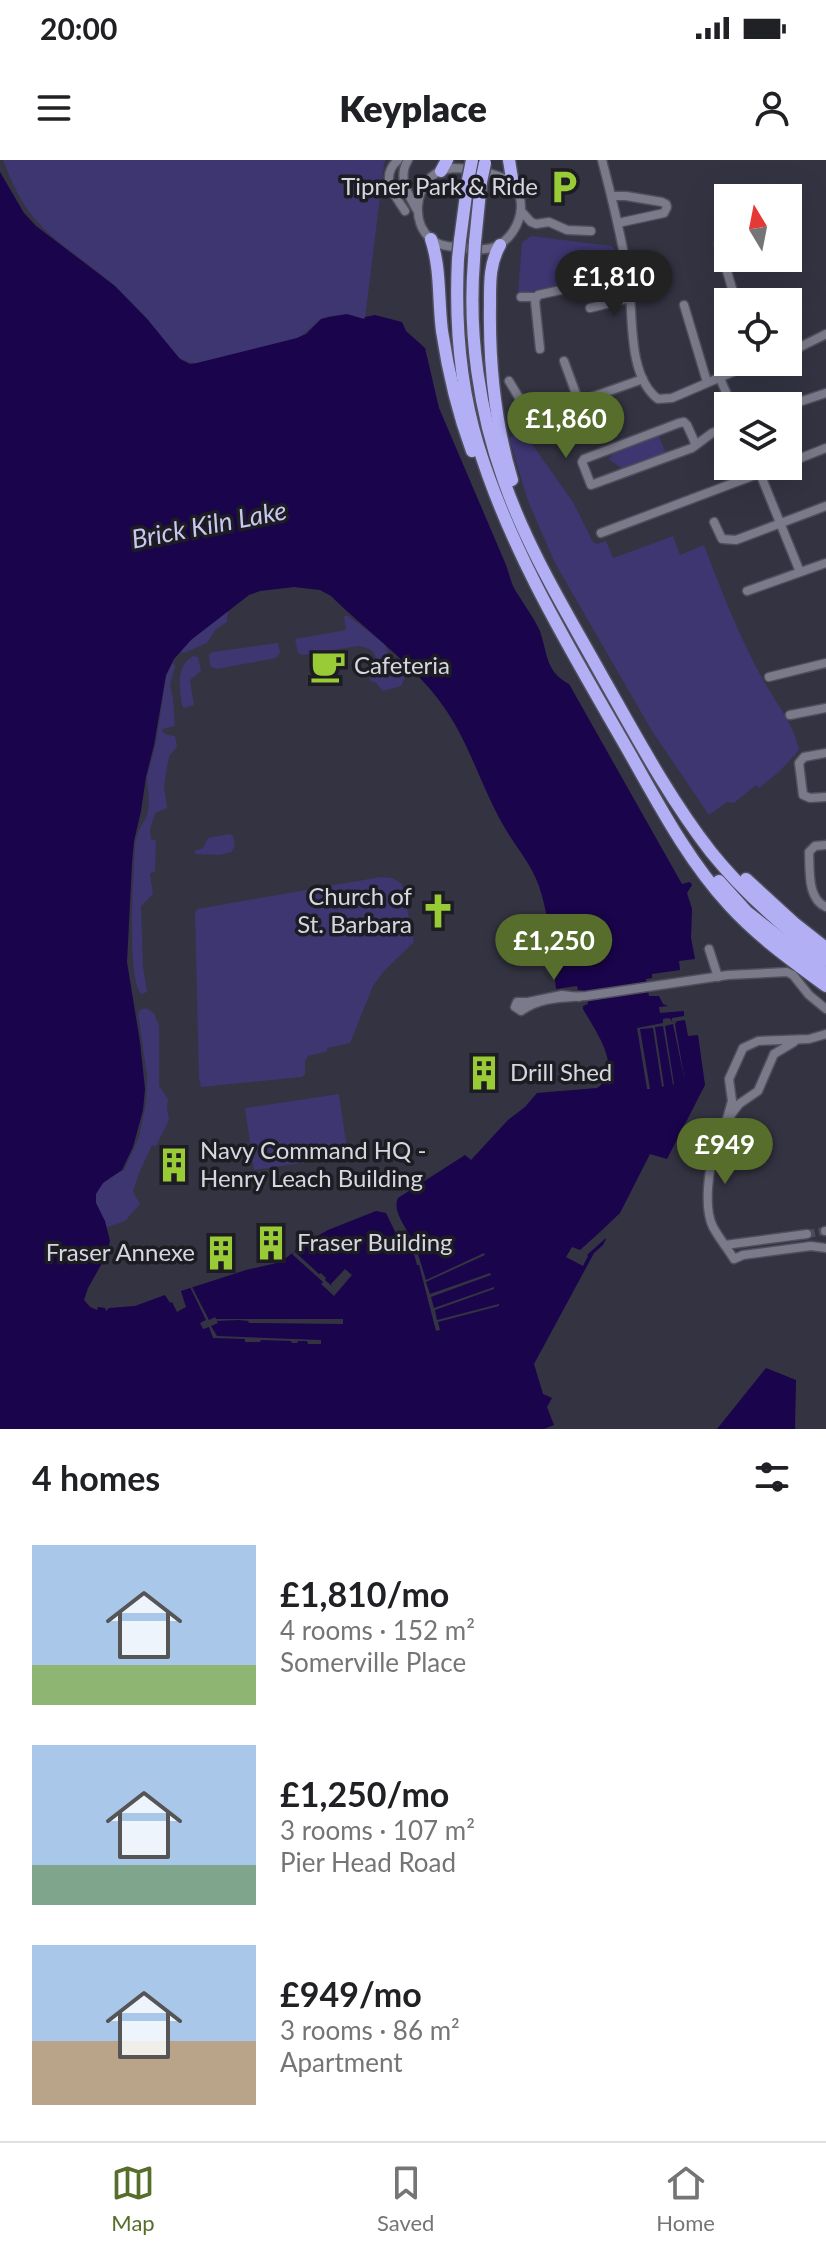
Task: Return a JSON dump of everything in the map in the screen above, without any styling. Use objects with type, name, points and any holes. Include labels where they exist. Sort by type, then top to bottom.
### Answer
[{"type":"highway","points":[[472,160],[458,259],[457,303],[463,369],[477,442],[509,526]]},
{"type":"highway","points":[[509,160],[513,185]]},
{"type":"highway","points":[[485,162],[475,242],[473,338],[481,393],[504,482],[533,548],[627,721],[684,813],[713,854],[759,904],[826,960]]},
{"type":"highway","points":[[431,239],[436,255],[444,343],[468,440],[539,590],[685,851],[729,905],[761,937],[826,986]]},
{"type":"highway","points":[[500,245],[491,270],[493,390],[506,461],[533,548]]},
{"type":"highway","points":[[684,813],[748,882],[826,948]]},
{"type":"highway","points":[[671,824],[747,912],[826,974]]},
{"type":"street","points":[[398,160],[389,171],[389,185],[405,211]]},
{"type":"street","points":[[408,160],[403,173],[404,187],[418,211]]},
{"type":"street","points":[[602,160],[628,276],[632,335],[647,388],[658,399],[672,398],[719,376],[726,392]]},
{"type":"street","points":[[514,232],[520,198],[513,185],[502,177],[444,165],[421,190],[420,223],[431,239],[443,245],[491,248],[500,245],[514,232],[553,224]]},
{"type":"street","points":[[404,187],[421,190]]},
{"type":"street","points":[[612,196],[666,204],[664,213],[618,223]]},
{"type":"street","points":[[615,209],[624,207],[626,196]]},
{"type":"street","points":[[520,210],[531,222],[549,222],[567,230],[591,231]]},
{"type":"street","points":[[521,297],[536,297],[570,288],[588,278],[656,274]]},
{"type":"street","points":[[536,297],[541,344]]},
{"type":"street","points":[[590,308],[630,298]]},
{"type":"street","points":[[684,305],[707,382]]},
{"type":"street","points":[[802,346],[826,334]]},
{"type":"street","points":[[567,364],[579,402]]},
{"type":"street","points":[[509,381],[530,420],[643,379]]},
{"type":"street","points":[[802,401],[826,393]]},
{"type":"street","points":[[696,445],[684,422],[584,459],[582,466],[591,485],[696,445],[714,432]]},
{"type":"street","points":[[802,457],[826,448]]},
{"type":"street","points":[[601,533],[734,480]]},
{"type":"street","points":[[763,480],[800,572]]},
{"type":"street","points":[[714,522],[723,542],[736,540],[826,506]]},
{"type":"street","points":[[747,591],[825,566]]},
{"type":"street","points":[[769,677],[826,663]]},
{"type":"street","points":[[790,715],[826,708]]},
{"type":"street","points":[[826,753],[808,755],[801,759],[799,765],[803,795],[826,797]]},
{"type":"street","points":[[826,845],[811,848],[809,853],[813,896],[817,903],[826,907]]},
{"type":"street","points":[[709,949],[718,977]]},
{"type":"street","points":[[579,997],[562,995],[525,1005],[718,977],[787,972],[826,1009]]},
{"type":"street","points":[[729,1117],[739,1104],[757,1093],[774,1054],[799,1040],[824,1033]]},
{"type":"street","points":[[723,1133],[732,1101],[729,1079],[743,1048],[758,1041],[799,1040]]},
{"type":"street","points":[[716,1146],[708,1188],[711,1224],[734,1259],[743,1255],[824,1247]]},
{"type":"street","points":[[725,1245],[807,1234]]},
{"type":"shaded area","points":[[3,160],[386,160],[365,319],[339,315],[327,317],[290,341],[197,363],[188,362],[167,346],[145,316],[115,287],[43,228],[20,198]]},
{"type":"shaded area","points":[[531,236],[612,246],[617,269],[586,276],[575,275],[574,282],[518,294],[522,243]]},
{"type":"shaded area","points":[[522,430],[573,502],[593,542],[606,541],[613,558],[673,536],[680,555],[704,545],[746,646],[797,740],[799,750],[759,788],[756,785],[734,803],[727,802],[709,815],[652,731],[555,563],[528,501],[509,438]]},
{"type":"shaded area","points":[[658,434],[666,454],[625,470],[608,459],[612,457],[610,453]]},
{"type":"shaded area","points":[[228,610],[227,622],[216,629],[207,643],[180,652],[196,634]]},
{"type":"shaded area","points":[[344,616],[384,643],[394,663],[404,664],[409,669],[401,686],[383,691],[369,680],[376,658],[366,648],[358,646],[303,655],[298,653],[295,639],[346,630]]},
{"type":"shaded area","points":[[278,643],[280,653],[276,658],[217,669],[210,666],[209,655],[212,652]]},
{"type":"shaded area","points":[[193,656],[198,657],[201,671],[190,680],[194,705],[184,708],[180,691],[181,672]]},
{"type":"shaded area","points":[[174,663],[170,685],[175,726],[162,732],[175,736],[177,747],[169,756],[164,786],[167,808],[155,813],[150,830],[151,839],[156,841],[155,871],[150,874],[153,894],[141,906],[147,992],[141,994],[136,983],[132,946],[135,844],[147,816],[147,777],[156,743],[166,677]]},
{"type":"shaded area","points":[[229,834],[234,842],[231,852],[195,854],[203,848],[208,838]]},
{"type":"shaded area","points":[[381,877],[392,878],[402,884],[414,942],[373,986],[350,1043],[308,1056],[302,1077],[201,1087],[197,909]]},
{"type":"shaded area","points":[[146,1008],[154,1013],[159,1026],[159,1086],[168,1099],[169,1120],[156,1146],[152,1145],[139,1173],[133,1192],[140,1204],[125,1221],[107,1227],[96,1203],[96,1194],[110,1177],[124,1170],[139,1137],[146,1103],[147,1075],[138,1014]]},
{"type":"shaded area","points":[[339,1094],[348,1156],[254,1170],[245,1108]]},
{"type":"water","name":"Brick Kiln Lake","points":[[0,172],[24,213],[36,226],[115,286],[180,359],[190,364],[297,338],[306,334],[321,319],[347,314],[364,319],[375,315],[402,322],[406,331],[425,348],[439,408],[514,587],[539,629],[551,667],[569,684],[682,884],[690,882],[692,885],[687,893],[692,909],[691,938],[695,959],[679,961],[680,970],[652,974],[652,978],[646,979],[649,996],[659,996],[668,1006],[659,1007],[660,1013],[684,1011],[684,1016],[672,1018],[672,1022],[685,1020],[688,1036],[698,1035],[705,1085],[667,1159],[650,1154],[620,1213],[600,1232],[606,1239],[603,1245],[594,1253],[534,1364],[543,1394],[552,1398],[547,1407],[554,1425],[544,1429],[0,1429]],"holes":[[[294,587],[320,590],[331,596],[406,664],[430,689],[453,721],[493,806],[539,886],[548,924],[556,989],[577,986],[578,990],[586,991],[588,1004],[583,1009],[600,1038],[608,1060],[605,1080],[597,1088],[537,1093],[471,1160],[465,1155],[398,1198],[398,1213],[411,1238],[408,1244],[400,1242],[386,1213],[376,1211],[328,1230],[281,1262],[181,1291],[186,1307],[177,1312],[165,1295],[135,1306],[109,1308],[106,1311],[98,1307],[97,1310],[84,1300],[110,1241],[96,1203],[96,1194],[103,1183],[122,1170],[133,1147],[143,1110],[145,1089],[140,1042],[127,962],[132,863],[166,675],[174,659],[191,640],[249,595]]]},
{"type":"water","points":[[766,1368],[796,1380],[795,1429],[717,1429]]},
{"type":"pier","points":[[668,1018],[672,1022],[677,1021],[685,1082],[673,1024],[665,1026],[673,1085],[663,1026],[655,1027],[662,1087],[653,1028],[640,1029],[650,1089],[647,1089],[637,1028],[663,1023],[663,1019]]},
{"type":"pier","points":[[600,1232],[606,1238],[587,1255],[583,1266],[566,1257],[572,1247],[580,1250]]},
{"type":"pier","points":[[408,1244],[418,1254],[426,1280],[485,1255],[426,1282],[430,1294],[491,1275],[431,1297],[434,1308],[494,1287],[435,1310],[437,1320],[499,1306],[438,1322],[440,1330],[436,1331],[419,1265]]},
{"type":"pier","points":[[294,1251],[332,1286],[345,1269],[352,1275],[334,1296],[292,1254]]},
{"type":"pier","points":[[190,1287],[209,1320],[215,1317],[343,1319],[343,1324],[249,1323],[239,1320],[217,1321],[211,1326],[217,1336],[321,1340],[321,1344],[213,1338],[209,1327],[203,1329],[200,1323],[206,1320]]},
{"type":"tunnel","points":[[807,1234],[825,1231]]},
{"type":"place","name":"Tipner Park & Ride","points":[[564,187]]},
{"type":"place","name":"Cafeteria","points":[[328,666]]},
{"type":"place","name":"Church of St. Barbara","points":[[438,911]]},
{"type":"place","name":"Drill Shed","points":[[484,1073]]},
{"type":"place","name":"Navy Command HQ - Henry Leach Building","points":[[174,1165]]},
{"type":"place","name":"Fraser Building","points":[[271,1243]]},
{"type":"place","name":"Fraser Annexe","points":[[221,1253]]}]
